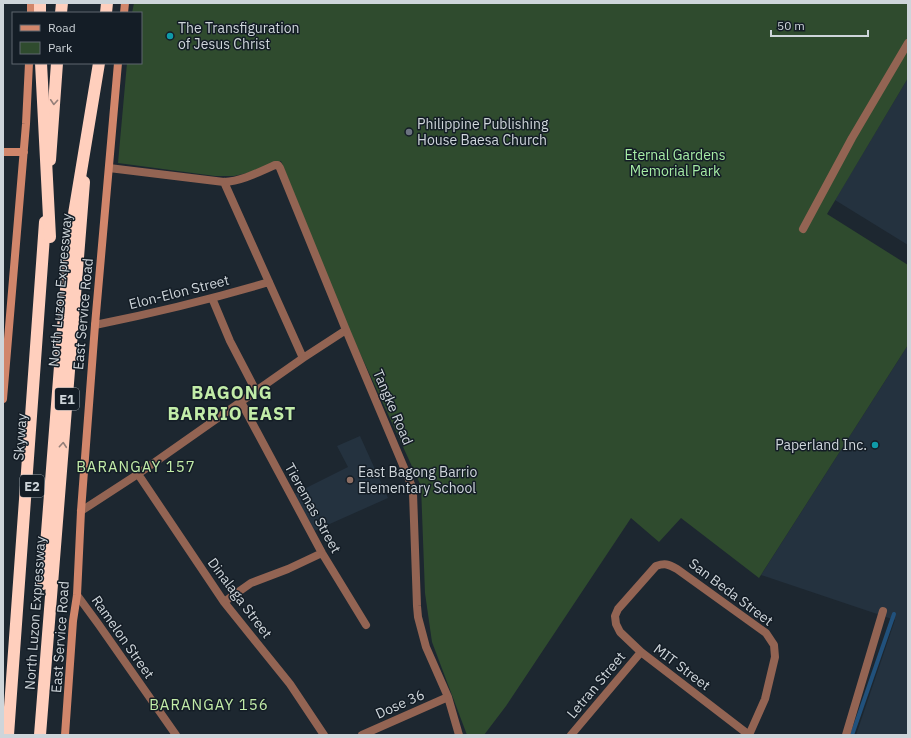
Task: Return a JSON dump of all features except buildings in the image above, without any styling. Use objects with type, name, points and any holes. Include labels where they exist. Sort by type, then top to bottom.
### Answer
[{"type":"highway","name":"Skyway","points":[[14,735],[50,237],[41,64]]},
{"type":"highway","name":"North Luzon Expressway","points":[[8,735],[57,64]]},
{"type":"highway","name":"North Luzon Expressway","points":[[40,735],[94,64]]},
{"type":"highway","name":"E2","points":[[33,735],[45,556],[70,238],[99,64]]},
{"type":"street","points":[[803,229],[852,138],[908,43]]},
{"type":"street","points":[[3,399],[4,368],[24,152],[29,64]]},
{"type":"street","name":"East Service Road","points":[[65,735],[95,325],[118,64]]},
{"type":"street","points":[[3,152],[24,152]]},
{"type":"street","name":"Tangke Road","points":[[224,182],[233,182],[275,165],[278,165],[280,168],[414,494],[418,617],[426,647],[448,697],[459,735]]},
{"type":"street","points":[[109,168],[224,182],[303,358]]},
{"type":"street","name":"Elon-Elon Street","points":[[95,325],[171,309],[269,282]]},
{"type":"street","points":[[212,298],[230,341],[256,391]]},
{"type":"street","points":[[81,511],[138,474],[303,358],[346,330]]},
{"type":"street","name":"Tieremas Street","points":[[241,402],[322,553],[366,625]]},
{"type":"street","name":"Dinalaga Street","points":[[138,474],[224,602],[290,684],[324,735]]},
{"type":"street","points":[[224,602],[251,583],[288,569],[322,553]]},
{"type":"street","name":"San Beda Street","points":[[618,609],[656,566],[664,564],[671,565],[766,633],[774,645],[775,657],[765,699],[750,735]]},
{"type":"street","name":"Ramelon Street","points":[[76,594],[100,625],[176,735]]},
{"type":"street","name":"MIT Street","points":[[618,609],[616,624],[620,632],[641,652],[750,735]]},
{"type":"street","points":[[846,735],[884,611]]},
{"type":"street","name":"Letran Street","points":[[571,735],[641,652]]},
{"type":"street","name":"Dose 36","points":[[362,735],[448,697]]},
{"type":"shaded area","points":[[908,78],[908,245],[835,200]]},
{"type":"shaded area","name":"Paperland Inc.","points":[[908,345],[908,735],[856,735],[895,620],[761,575]]},
{"type":"shaded area","name":"East Bagong Barrio Elementary School","points":[[360,436],[388,498],[314,531],[294,494],[348,467],[337,446]]},
{"type":"green space","name":"Eternal Gardens Memorial Park","points":[[134,3],[908,3],[908,78],[827,214],[908,265],[908,345],[759,578],[681,518],[659,542],[631,518],[506,706],[484,735],[467,735],[432,642],[425,593],[421,486],[348,327],[281,161],[252,172],[234,176],[215,176],[118,163],[127,64],[142,64],[142,12],[132,12]]},
{"type":"waterway","points":[[852,735],[894,614]]},
{"type":"place","name":"The Transfiguration of Jesus Christ","points":[[170,36]]},
{"type":"place","name":"Philippine Publishing House Baesa Church","points":[[409,132]]},
{"type":"place","name":"Paperland Inc.","points":[[875,445]]},
{"type":"place","name":"East Bagong Barrio Elementary School","points":[[350,480]]},
{"type":"district","name":"BAGONG BARRIO EAST","points":[[232,403]]},
{"type":"district","name":"BARANGAY 157","points":[[136,467]]},
{"type":"district","name":"BARANGAY 156","points":[[209,705]]}]
